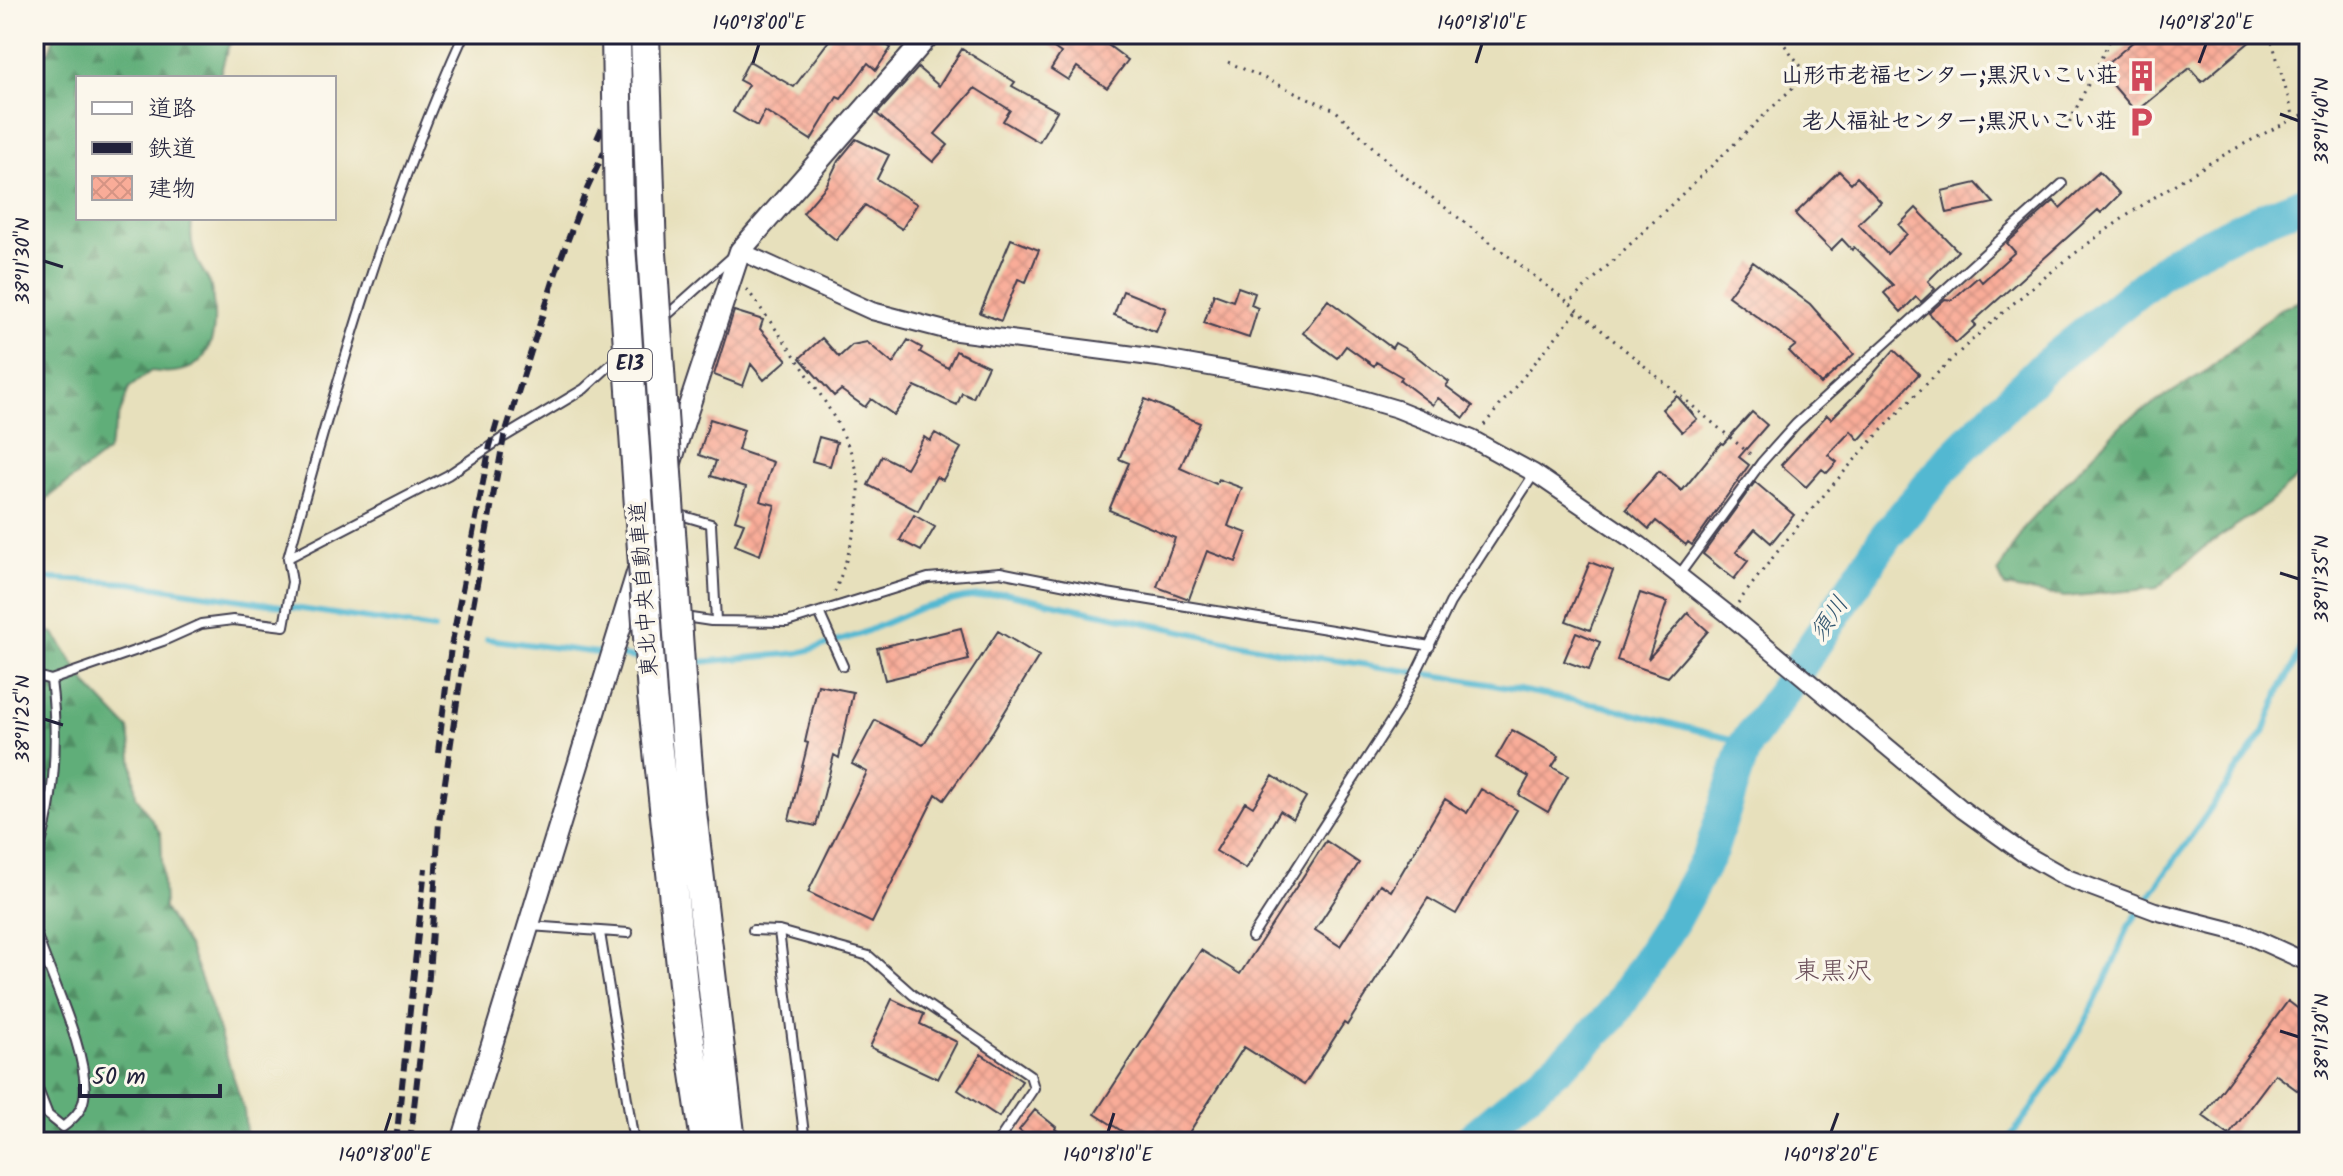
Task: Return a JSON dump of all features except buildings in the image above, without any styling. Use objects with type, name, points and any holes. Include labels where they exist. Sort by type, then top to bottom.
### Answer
[{"type":"highway","name":"東北中央自動車道","points":[[616,34],[619,216],[652,695],[686,1012],[705,1142]]},
{"type":"highway","name":"東北中央自動車道","points":[[645,34],[652,253],[682,693],[691,804],[731,1142]]},
{"type":"street","points":[[462,1142],[736,260],[930,34]]},
{"type":"street","points":[[736,260],[872,311],[949,331],[1158,358],[1318,386],[1397,409],[1472,439],[1534,473],[1602,518],[1729,615],[1963,810],[2023,853],[2067,878],[2155,911],[2245,934],[2309,963]]},
{"type":"lane","points":[[34,675],[51,680],[163,641],[201,624],[233,620],[284,626],[292,582],[288,558],[341,367],[384,232],[426,117],[464,34]]},
{"type":"lane","points":[[1678,576],[1761,463],[1796,424],[2062,184]]},
{"type":"lane","points":[[651,330],[736,260]]},
{"type":"lane","points":[[288,558],[448,475],[584,389],[639,339]]},
{"type":"lane","points":[[1252,937],[1397,712],[1450,603],[1534,473]]},
{"type":"lane","points":[[657,508],[711,524],[716,621]]},
{"type":"lane","points":[[624,614],[716,621],[787,622],[928,578],[1000,572],[1107,593],[1430,646]]},
{"type":"lane","points":[[823,611],[842,664]]},
{"type":"lane","points":[[34,866],[47,828],[54,771],[55,715],[51,680]]},
{"type":"lane","points":[[530,926],[628,933]]},
{"type":"lane","points":[[34,927],[71,1026],[83,1071],[85,1097],[79,1113],[63,1127],[48,1115],[34,1079]]},
{"type":"lane","points":[[753,930],[779,931],[869,956],[913,995],[1030,1075],[1034,1088],[999,1141]]},
{"type":"lane","points":[[779,931],[805,1142]]},
{"type":"lane","points":[[600,933],[634,1142]]},
{"type":"path","points":[[1569,303],[1807,74],[1776,34]]},
{"type":"path","points":[[2066,129],[2113,34]]},
{"type":"path","points":[[2270,34],[2294,118]]},
{"type":"path","points":[[1228,62],[1335,110],[1395,169],[1578,310],[1761,463]]},
{"type":"path","points":[[1729,615],[1778,550],[1889,423],[1938,372],[2032,287],[2156,195],[2309,112]]},
{"type":"path","points":[[736,260],[829,407],[851,454],[859,482],[858,516],[843,571],[823,611]]},
{"type":"path","points":[[1472,439],[1578,310]]},
{"type":"green space","points":[[55,34],[237,34],[228,47],[220,76],[76,76],[76,220],[193,220],[193,249],[210,285],[214,323],[207,351],[199,362],[187,369],[171,372],[151,371],[129,388],[107,452],[48,498],[34,516],[34,57],[49,51]]},
{"type":"green space","points":[[2309,297],[2309,468],[2268,504],[2203,548],[2157,588],[2065,597],[2005,587],[1998,572],[2025,526],[2123,423],[2209,369],[2278,310]]},
{"type":"green space","points":[[34,628],[54,633],[88,686],[129,729],[136,796],[161,834],[164,909],[189,948],[209,1000],[244,1111],[247,1142],[34,1142]]},
{"type":"waterway","name":"須川","points":[[1468,1142],[1581,1047],[1612,1016],[1673,921],[1711,851],[1746,743],[1887,535],[1953,457],[2039,371],[2175,261],[2245,226],[2309,201]]},
{"type":"waterway","points":[[34,578],[130,583],[434,629]]},
{"type":"waterway","points":[[689,663],[799,653],[858,635],[918,609],[964,598],[1005,593],[1281,652],[1461,679],[1604,706],[1746,743]]},
{"type":"waterway","points":[[2006,1142],[2042,1093],[2075,1039],[2104,984],[2128,927],[2264,732],[2309,622]]},
{"type":"waterway","points":[[487,639],[606,654]]},
{"type":"waterway","points":[[617,655],[642,659]]},
{"type":"railway","points":[[597,139],[643,34]]},
{"type":"railway","points":[[410,1142],[429,976],[439,822],[465,649],[504,437],[558,266],[587,189],[659,34]]},
{"type":"railway","points":[[438,752],[451,647],[497,422]]},
{"type":"railway","points":[[396,1142],[425,868]]},
{"type":"place","name":"山形市老福センター;黒沢いこい荘","points":[[2142,76]]},
{"type":"place","name":"老人福祉センター;黒沢いこい荘","points":[[2141,122]]},
{"type":"district","name":"東黒沢","points":[[1833,972]]}]
